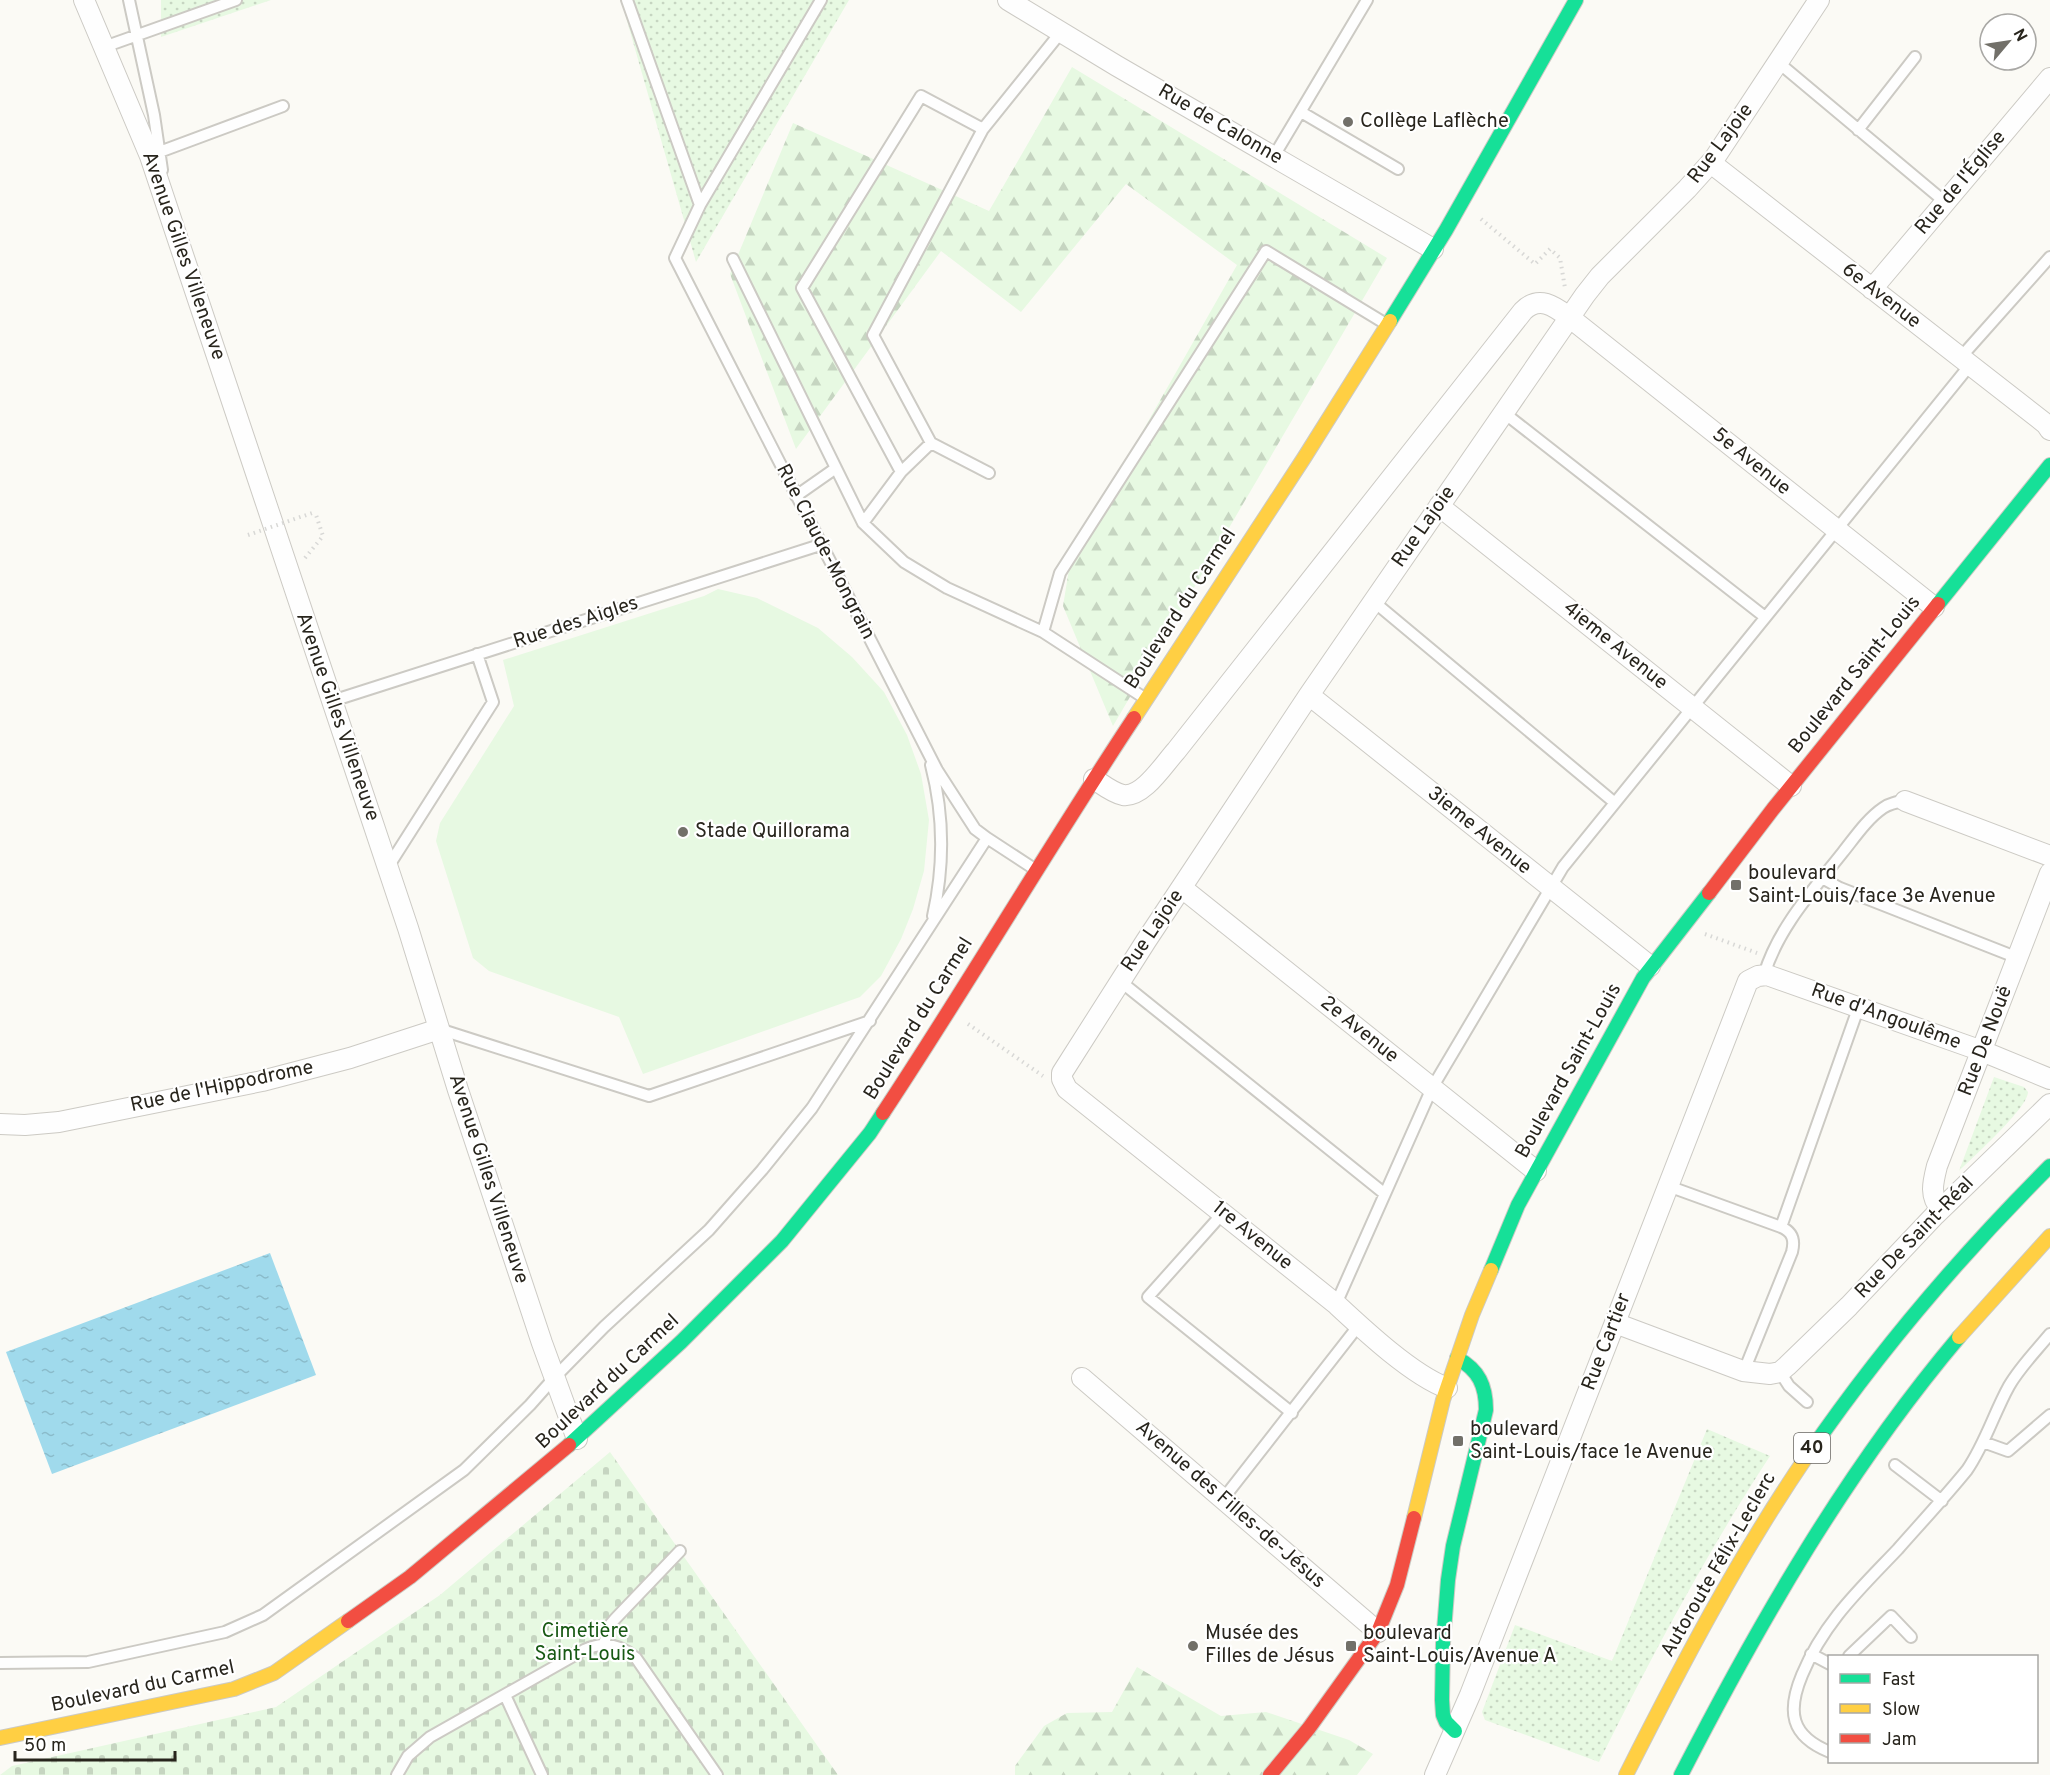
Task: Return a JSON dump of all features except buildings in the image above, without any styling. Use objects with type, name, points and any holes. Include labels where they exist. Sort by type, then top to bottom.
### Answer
[{"type":"main road","name":"Boulevard du Carmel","points":[[0,1738],[234,1689],[264,1678],[410,1577],[577,1439],[689,1334],[762,1262],[806,1214],[870,1133],[950,1011],[1094,779],[1298,468],[1462,203],[1570,5]]},
{"type":"main road","name":"Boulevard Saint-Louis","points":[[1270,1775],[1309,1728],[1378,1632],[1397,1585],[1447,1388],[1472,1315],[1505,1235],[1536,1171],[1650,966],[1791,786],[2050,465]]},
{"type":"main road","name":"Autoroute Félix-Leclerc","points":[[1627,1772],[1734,1571],[1779,1497],[1830,1423],[1934,1289],[1994,1222],[2050,1166]]},
{"type":"main road","name":"40","points":[[1681,1775],[1728,1684],[1789,1577],[1857,1472],[1956,1340],[2050,1236]]},
{"type":"main road","points":[[1455,1731],[1443,1715],[1442,1700],[1443,1643],[1448,1580],[1453,1546],[1485,1420],[1487,1401],[1483,1383],[1477,1372],[1471,1365],[1457,1358]]},
{"type":"street","name":"Avenue Gilles Villeneuve","points":[[84,0],[155,154],[167,208],[388,868],[554,1378],[577,1439]]},
{"type":"street","name":"Rue de Calonne","points":[[1008,0],[1434,249]]},
{"type":"street","name":"Rue Lajoie","points":[[1062,1079],[1065,1067],[1120,981],[1309,695],[1569,317],[1600,276],[1711,163],[1819,0]]},
{"type":"street","name":"Rue de l'Église","points":[[1872,289],[2050,78]]},
{"type":"street","name":"6e Avenue","points":[[1711,163],[2046,424],[2050,430]]},
{"type":"street","name":"5e Avenue","points":[[1094,779],[1123,795],[1135,794],[1145,787],[1176,751],[1523,311],[1533,304],[1545,303],[1569,317],[1934,607]]},
{"type":"street","name":"4ieme Avenue","points":[[1438,506],[1791,786]]},
{"type":"street","name":"3ieme Avenue","points":[[1309,695],[1650,966]]},
{"type":"street","points":[[1905,801],[2050,856]]},
{"type":"street","name":"Rue De Nouë","points":[[1941,1209],[1933,1196],[1935,1172],[2050,873]]},
{"type":"street","name":"2e Avenue","points":[[1182,888],[1536,1171]]},
{"type":"street","name":"Rue d'Angoulême","points":[[1758,976],[1859,1006],[1982,1051],[2050,1079]]},
{"type":"street","name":"Rue Cartier","points":[[1435,1775],[1470,1695],[1745,986],[1758,976]]},
{"type":"street","name":"Rue de l'Hippodrome","points":[[0,1124],[25,1125],[59,1122],[262,1081],[350,1058],[440,1029]]},
{"type":"street","name":"1re Avenue","points":[[1062,1079],[1067,1089],[1420,1374],[1447,1388]]},
{"type":"street","name":"Rue De Saint-Réal","points":[[1780,1372],[1849,1306],[1941,1209],[2050,1104]]},
{"type":"street","points":[[1615,1323],[1744,1371],[1761,1374],[1780,1372]]},
{"type":"street","name":"Avenue des Filles-de-Jésus","points":[[1082,1378],[1378,1632]]},
{"type":"lane","points":[[129,0],[149,92],[155,154],[283,106]]},
{"type":"lane","points":[[104,46],[236,0]]},
{"type":"lane","points":[[627,0],[700,205]]},
{"type":"lane","points":[[700,205],[821,0]]},
{"type":"lane","points":[[1274,156],[1367,0]]},
{"type":"lane","points":[[989,472],[931,443],[873,335],[982,129],[1061,32]]},
{"type":"lane","points":[[1858,130],[1915,57]]},
{"type":"lane","points":[[1779,63],[1945,202]]},
{"type":"lane","points":[[901,472],[802,288],[921,96],[982,129]]},
{"type":"lane","points":[[1301,112],[1398,169]]},
{"type":"lane","name":"Rue Claude-Mongrain","points":[[700,205],[675,258],[928,752],[975,829],[1036,870]]},
{"type":"lane","points":[[1042,632],[1060,573],[1266,251],[1387,324]]},
{"type":"lane","points":[[1336,1304],[1432,1088],[1563,867],[1836,530],[1965,361],[2050,257]]},
{"type":"lane","points":[[733,259],[863,523],[903,562],[947,588],[1042,632],[1146,699]]},
{"type":"lane","points":[[1503,412],[1765,617]]},
{"type":"lane","points":[[863,523],[901,472],[931,443]]},
{"type":"lane","points":[[796,496],[836,468]]},
{"type":"lane","name":"Rue des Aigles","points":[[332,701],[820,544]]},
{"type":"lane","points":[[1373,601],[1615,803]]},
{"type":"lane","points":[[388,868],[493,702],[477,654]]},
{"type":"lane","points":[[928,752],[936,786],[942,848],[938,890],[929,928]]},
{"type":"lane","points":[[1758,976],[1780,936],[1822,878],[1874,815],[1891,804],[1905,801]]},
{"type":"lane","points":[[0,1663],[88,1662],[225,1632],[263,1615],[464,1470],[611,1321],[709,1230],[812,1108],[987,838]]},
{"type":"lane","points":[[1822,878],[1851,892],[2018,958]]},
{"type":"lane","points":[[1120,981],[1385,1194]]},
{"type":"lane","points":[[1781,1227],[1859,1006]]},
{"type":"lane","points":[[440,1029],[649,1096],[870,1021]]},
{"type":"lane","points":[[1668,1186],[1781,1227],[1789,1232],[1793,1239],[1792,1252],[1744,1371]]},
{"type":"lane","points":[[1223,1213],[1148,1297],[1292,1413]]},
{"type":"lane","points":[[1223,1499],[1359,1325]]},
{"type":"lane","points":[[1828,1751],[1806,1738],[1797,1726],[1793,1712],[1793,1699],[1811,1654],[1831,1622],[1968,1470],[2014,1378],[2050,1334]]},
{"type":"lane","points":[[1780,1372],[1789,1386],[1807,1402]]},
{"type":"lane","points":[[1983,1442],[2008,1451],[2050,1415]]},
{"type":"lane","points":[[1895,1465],[1942,1501]]},
{"type":"lane","points":[[604,1644],[609,1626],[680,1551]]},
{"type":"lane","points":[[1850,1655],[1891,1616],[1911,1637]]},
{"type":"lane","points":[[397,1775],[408,1756],[418,1746],[584,1650],[604,1644],[618,1646],[636,1658],[717,1775]]},
{"type":"lane","points":[[1811,1654],[1828,1663]]},
{"type":"lane","points":[[505,1695],[542,1775]]},
{"type":"path","points":[[1462,203],[1535,264],[1550,249],[1560,258],[1569,317]]},
{"type":"path","points":[[248,535],[315,512],[323,536]]},
{"type":"path","points":[[1712,937],[1760,955]]},
{"type":"path","points":[[950,1011],[1044,1077],[1062,1079]]},
{"type":"green space","points":[[161,0],[271,0],[161,37]]},
{"type":"green space","points":[[621,0],[849,0],[696,262]]},
{"type":"green space","points":[[1072,67],[1387,258],[1113,726],[1063,606],[1071,557],[1237,265],[1126,184],[1021,312],[941,251],[796,449],[730,274],[793,123],[989,211]]},
{"type":"green space","name":"Stade Quillorama","points":[[718,589],[757,598],[818,628],[852,657],[884,692],[907,735],[921,774],[929,820],[924,871],[901,939],[881,976],[860,997],[643,1074],[619,1017],[489,971],[473,958],[436,841],[440,823],[514,706],[503,660],[704,596]]},
{"type":"green space","points":[[1994,1077],[2024,1087],[2028,1092],[2026,1099],[2010,1120],[1959,1171]]},
{"type":"green space","points":[[1707,1429],[1770,1456],[1680,1606],[1599,1762],[1485,1720],[1482,1712],[1515,1625],[1612,1661]]},
{"type":"green space","name":"Cimetière Saint-Louis","points":[[610,1452],[838,1775],[0,1775],[12,1766],[276,1707],[440,1595]]},
{"type":"green space","points":[[1137,1667],[1221,1716],[1266,1712],[1349,1740],[1373,1754],[1357,1775],[1015,1775],[1015,1766],[1044,1726],[1067,1713],[1112,1712]]},
{"type":"water","points":[[270,1253],[316,1375],[52,1474],[6,1352]]},
{"type":"traffic: fast","points":[[1390,321],[1446,230],[1576,0]]},
{"type":"traffic: fast","points":[[1938,604],[2050,465]]},
{"type":"traffic: fast","points":[[1491,1270],[1518,1205],[1643,978],[1709,893]]},
{"type":"traffic: fast","points":[[569,1445],[681,1342],[782,1241],[870,1133],[883,1113]]},
{"type":"traffic: fast","points":[[1807,1456],[1834,1417],[1922,1305],[1984,1235],[2050,1166]]},
{"type":"traffic: fast","points":[[1681,1775],[1742,1660],[1808,1548],[1879,1440],[1959,1337]]},
{"type":"traffic: fast","points":[[1455,1731],[1443,1715],[1442,1700],[1443,1643],[1448,1580],[1453,1546],[1486,1410],[1485,1393],[1480,1380],[1471,1368],[1457,1358]]},
{"type":"traffic: slow","points":[[1134,718],[1304,458],[1390,321]]},
{"type":"traffic: slow","points":[[1959,1337],[2050,1236]]},
{"type":"traffic: slow","points":[[1414,1518],[1443,1400],[1472,1315],[1491,1270]]},
{"type":"traffic: slow","points":[[1626,1775],[1711,1612],[1757,1533],[1807,1456]]},
{"type":"traffic: slow","points":[[0,1738],[234,1689],[274,1673],[348,1621]]},
{"type":"traffic: jam","points":[[1709,893],[1773,809],[1938,604]]},
{"type":"traffic: jam","points":[[883,1113],[1134,718]]},
{"type":"traffic: jam","points":[[348,1621],[410,1577],[569,1445]]},
{"type":"traffic: jam","points":[[1270,1775],[1309,1728],[1378,1632],[1397,1585],[1414,1518]]},
{"type":"place","name":"Collège Laflèche","points":[[1348,122]]},
{"type":"place","name":"Stade Quillorama","points":[[683,832]]},
{"type":"place","name":"boulevard Saint-Louis/face 3e Avenue","points":[[1736,885]]},
{"type":"place","name":"boulevard Saint-Louis/face 1e Avenue","points":[[1458,1441]]},
{"type":"place","name":"Musée des Filles de Jésus","points":[[1193,1646]]},
{"type":"place","name":"boulevard Saint-Louis/Avenue A","points":[[1351,1646]]}]
